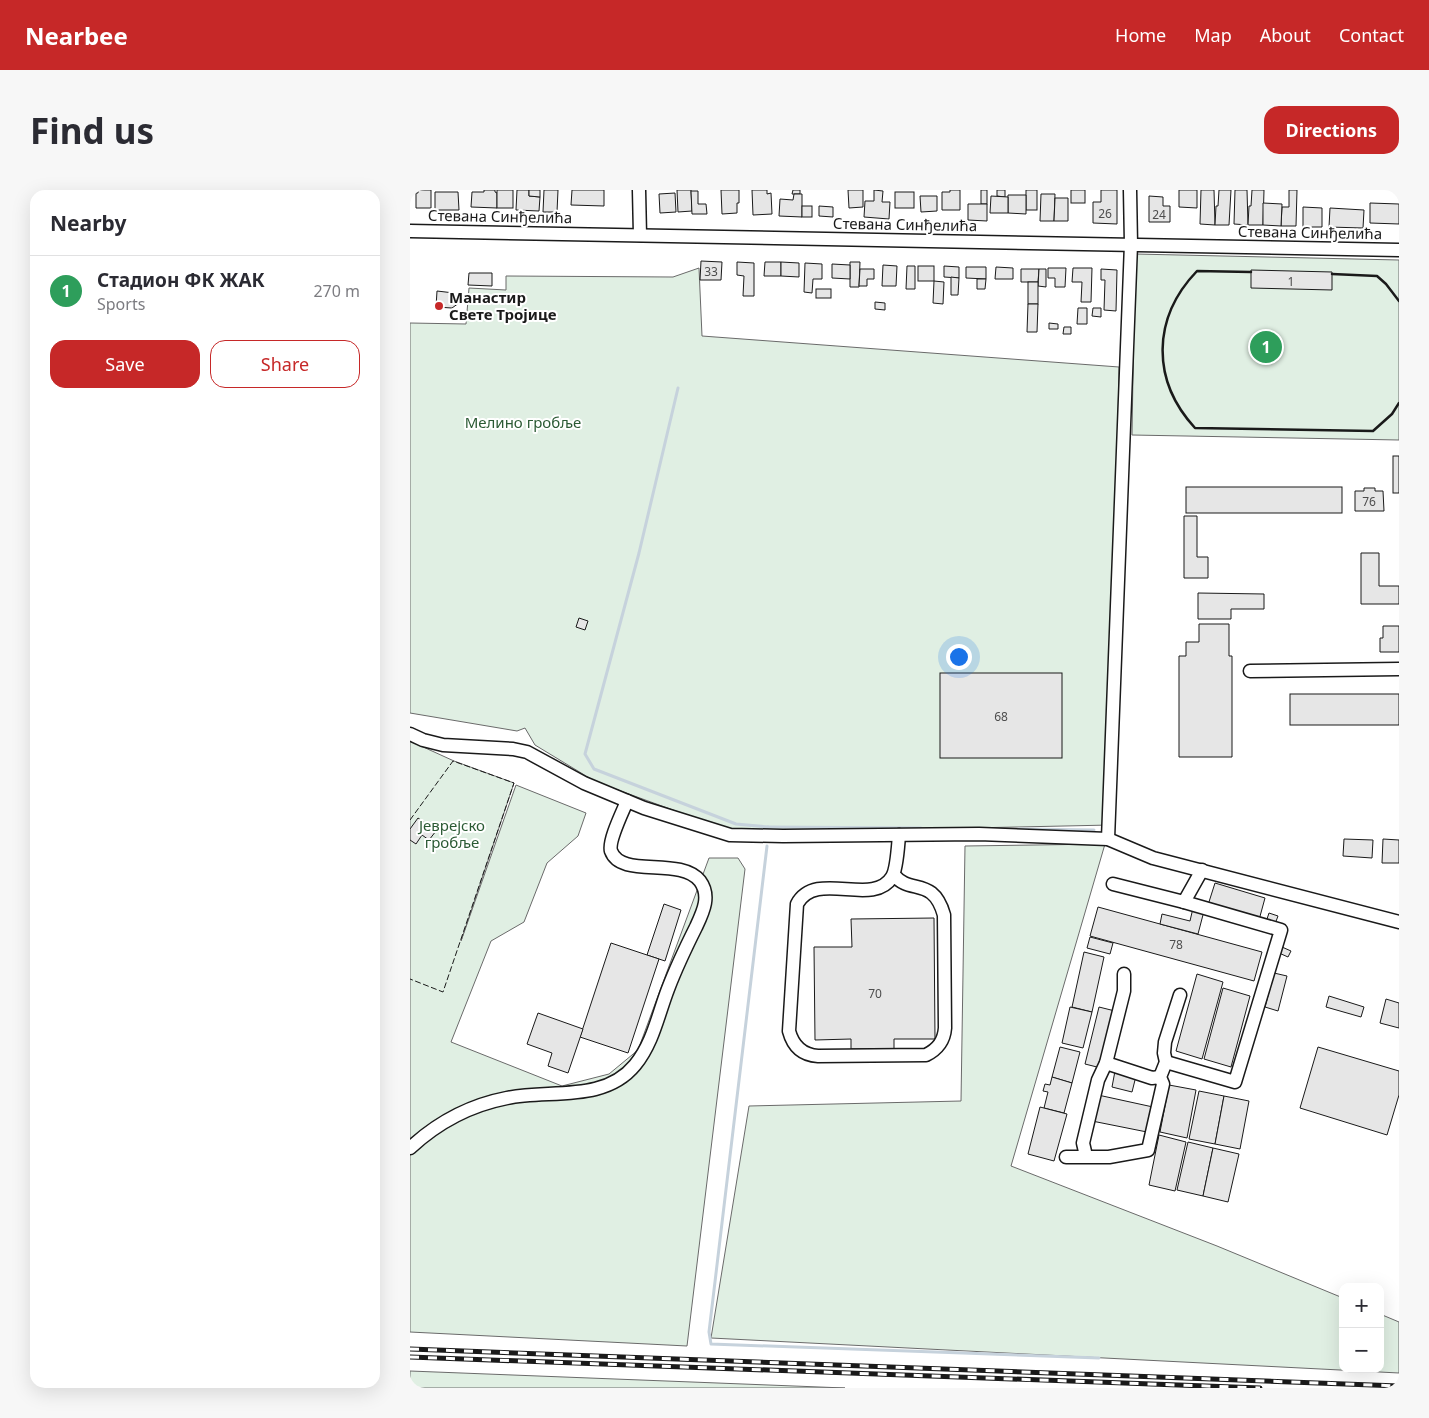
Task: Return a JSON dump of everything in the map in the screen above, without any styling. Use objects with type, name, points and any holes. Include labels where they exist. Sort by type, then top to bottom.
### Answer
[{"type":"street","points":[[639,190],[640,235]]},
{"type":"street","points":[[1108,840],[1130,244],[1130,190]]},
{"type":"street","name":"Стевана Синђелића","points":[[410,232],[1399,250]]},
{"type":"street","points":[[1250,671],[1399,669]]},
{"type":"street","points":[[410,734],[423,740],[444,745],[513,749],[527,752],[584,783],[644,808],[730,835],[979,834],[1108,840],[1153,858],[1399,922]]},
{"type":"street","points":[[410,1148],[426,1134],[450,1119],[492,1102],[538,1094],[583,1092],[604,1086],[629,1072],[647,1048],[677,966],[704,911],[705,894],[698,879],[688,872],[676,868],[629,865],[612,853],[611,846],[614,833],[627,801]]},
{"type":"street","points":[[894,874],[898,881],[916,885],[927,890],[936,898],[944,915],[945,1028],[943,1039],[936,1048],[926,1055],[818,1056],[803,1052],[794,1044],[789,1030],[797,904],[804,894],[814,889],[876,889],[888,883],[894,874],[899,835]]},
{"type":"street","points":[[1184,902],[1202,870]]},
{"type":"street","points":[[1113,884],[1281,930],[1236,1082],[1166,1062]]},
{"type":"street","points":[[1086,1156],[1083,1143],[1098,1080],[1106,1063],[1124,991],[1124,974]]},
{"type":"street","points":[[1066,1157],[1109,1157],[1148,1150],[1163,1084],[1160,1077],[1166,1062],[1164,1053],[1165,1042],[1180,994]]},
{"type":"street","points":[[1106,1063],[1152,1078],[1160,1077]]},
{"type":"green space","points":[[1135,254],[1399,260],[1399,440],[1132,435]]},
{"type":"green space","name":"Мелино гробље","points":[[699,268],[702,336],[1119,367],[1111,825],[736,833],[596,782],[535,745],[525,728],[517,731],[410,713],[410,323],[466,324],[469,288],[506,290],[506,276],[673,277]]},
{"type":"green space","name":"Јеврејско гробље","points":[[410,741],[454,761],[514,783],[461,941],[516,785],[586,813],[578,836],[547,863],[524,922],[491,941],[451,1042],[562,1086],[609,1074],[638,1050],[709,858],[738,858],[745,869],[687,1346],[410,1332]]},
{"type":"green space","points":[[1105,844],[1011,1166],[1217,1246],[1339,1296],[1339,1370],[711,1338],[749,1106],[961,1101],[965,846]]},
{"type":"green space","points":[[1384,1316],[1399,1322],[1399,1373],[1384,1372]]},
{"type":"green space","points":[[410,1371],[845,1388],[410,1388]]},
{"type":"building","points":[[418,190],[431,190],[431,208],[416,208],[416,193],[418,193]]},
{"type":"building","points":[[484,190],[495,190],[497,193],[497,208],[471,207],[472,192],[484,192]]},
{"type":"building","points":[[497,190],[513,190],[513,208],[497,208]]},
{"type":"building","points":[[517,190],[529,190],[529,196],[540,197],[539,211],[516,210]]},
{"type":"building","points":[[529,190],[540,190],[540,197],[529,196]]},
{"type":"building","points":[[544,190],[558,190],[557,212],[543,212]]},
{"type":"building","points":[[572,190],[604,190],[604,206],[571,205]]},
{"type":"building","points":[[677,190],[691,190],[692,211],[678,212]]},
{"type":"building","points":[[721,190],[739,190],[737,213],[722,214]]},
{"type":"building","points":[[752,190],[767,190],[767,194],[771,193],[772,214],[753,215]]},
{"type":"building","points":[[793,190],[800,190],[800,194],[792,194]]},
{"type":"building","points":[[848,190],[863,190],[863,207],[849,208]]},
{"type":"building","points":[[874,190],[883,191],[882,202],[890,202],[889,219],[864,217],[865,201],[874,201]]},
{"type":"building","points":[[950,190],[960,190],[960,210],[942,210],[942,192],[950,192]]},
{"type":"building","points":[[981,190],[987,190],[987,204],[981,204]]},
{"type":"building","points":[[997,190],[1005,190],[1005,197],[997,196]]},
{"type":"building","points":[[1026,190],[1037,190],[1037,210],[1026,210]]},
{"type":"building","points":[[1071,190],[1085,190],[1085,203],[1071,203]]},
{"type":"building","points":[[1101,190],[1117,190],[1117,224],[1093,223],[1093,202],[1101,202]]},
{"type":"building","points":[[1179,190],[1197,190],[1197,208],[1179,207]]},
{"type":"building","points":[[1201,190],[1214,190],[1215,225],[1200,224]]},
{"type":"building","points":[[1219,190],[1231,190],[1229,225],[1215,225]]},
{"type":"building","points":[[1235,190],[1247,190],[1248,225],[1234,224]]},
{"type":"building","points":[[1252,190],[1264,190],[1263,225],[1248,225]]},
{"type":"building","points":[[1289,190],[1297,190],[1296,226],[1281,226],[1282,207],[1289,207]]},
{"type":"building","points":[[691,191],[698,191],[698,204],[706,204],[707,214],[692,214]]},
{"type":"building","points":[[435,192],[458,192],[459,210],[435,210]]},
{"type":"building","points":[[895,192],[914,192],[914,208],[895,208]]},
{"type":"building","points":[[675,193],[676,212],[660,213],[659,194]]},
{"type":"building","points":[[794,194],[802,194],[802,217],[779,216],[780,199],[793,200]]},
{"type":"building","points":[[1041,194],[1055,194],[1054,221],[1040,221]]},
{"type":"building","points":[[1008,195],[1026,195],[1026,214],[1008,213]]},
{"type":"building","points":[[920,196],[937,196],[937,211],[921,212]]},
{"type":"building","points":[[991,196],[1008,197],[1008,213],[990,213]]},
{"type":"building","points":[[1149,196],[1163,197],[1163,206],[1170,206],[1170,222],[1149,222]]},
{"type":"building","points":[[1055,198],[1068,198],[1068,221],[1054,221]]},
{"type":"building","points":[[1263,203],[1282,204],[1281,226],[1263,225]]},
{"type":"building","points":[[1370,203],[1399,204],[1399,224],[1370,223]]},
{"type":"building","points":[[968,204],[987,204],[987,221],[968,220]]},
{"type":"building","points":[[802,206],[812,206],[812,217],[802,217]]},
{"type":"building","points":[[819,206],[833,207],[833,217],[819,216]]},
{"type":"building","points":[[1303,207],[1322,208],[1322,227],[1303,227]]},
{"type":"building","points":[[1330,208],[1364,210],[1363,228],[1329,227]]},
{"type":"building","points":[[701,261],[722,262],[721,280],[700,280]]},
{"type":"building","points":[[737,262],[754,263],[754,296],[743,296],[744,276],[737,275]]},
{"type":"building","points":[[765,262],[781,262],[781,276],[764,276]]},
{"type":"building","points":[[781,262],[799,263],[799,277],[781,276]]},
{"type":"building","points":[[850,262],[860,262],[859,287],[850,287]]},
{"type":"building","points":[[805,263],[822,264],[822,279],[813,279],[812,293],[804,292]]},
{"type":"building","points":[[832,264],[850,265],[850,279],[832,278]]},
{"type":"building","points":[[883,265],[897,266],[896,286],[882,286]]},
{"type":"building","points":[[907,266],[915,266],[915,289],[906,289]]},
{"type":"building","points":[[918,266],[934,266],[934,281],[918,281]]},
{"type":"building","points":[[944,266],[959,267],[959,278],[944,277]]},
{"type":"building","points":[[966,267],[986,267],[986,279],[966,278]]},
{"type":"building","points":[[996,267],[1013,268],[1013,279],[995,279]]},
{"type":"building","points":[[1048,268],[1066,268],[1065,287],[1055,287],[1055,278],[1048,278]]},
{"type":"building","points":[[1073,268],[1092,268],[1091,302],[1081,302],[1082,282],[1072,282]]},
{"type":"building","points":[[860,269],[874,269],[874,279],[867,279],[867,286],[859,286]]},
{"type":"building","points":[[1021,269],[1039,269],[1038,282],[1021,282]]},
{"type":"building","points":[[1039,269],[1046,269],[1046,287],[1038,286]]},
{"type":"building","points":[[1101,269],[1117,270],[1116,311],[1104,310],[1105,280],[1101,280]]},
{"type":"building","points":[[1251,270],[1332,272],[1332,290],[1251,288]]},
{"type":"building","points":[[469,273],[492,273],[492,286],[468,285]]},
{"type":"building","points":[[951,277],[959,278],[958,295],[951,295]]},
{"type":"building","points":[[977,279],[986,279],[985,289],[977,289]]},
{"type":"building","points":[[934,281],[944,282],[943,304],[933,303]]},
{"type":"building","points":[[1028,282],[1038,282],[1038,304],[1028,304]]},
{"type":"building","points":[[816,289],[831,289],[831,298],[816,298]]},
{"type":"building","points":[[437,291],[454,293],[459,298],[459,303],[452,308],[436,307]]},
{"type":"building","points":[[875,302],[885,303],[885,310],[875,309]]},
{"type":"building","points":[[1028,304],[1038,304],[1037,332],[1027,332]]},
{"type":"building","points":[[1078,308],[1087,308],[1087,324],[1077,324]]},
{"type":"building","points":[[1093,308],[1101,308],[1101,317],[1092,316]]},
{"type":"building","points":[[1049,323],[1058,324],[1058,329],[1049,329]]},
{"type":"building","points":[[1064,327],[1071,327],[1071,334],[1063,334]]},
{"type":"building","points":[[1393,456],[1399,456],[1399,493],[1393,493]]},
{"type":"building","points":[[1186,487],[1342,487],[1342,513],[1186,513]]},
{"type":"building","points":[[1364,488],[1375,488],[1375,491],[1383,491],[1384,511],[1355,511],[1355,491],[1364,491]]},
{"type":"building","points":[[1184,516],[1197,516],[1197,557],[1208,557],[1208,578],[1184,578]]},
{"type":"building","points":[[1361,553],[1379,553],[1379,586],[1399,586],[1399,604],[1361,604]]},
{"type":"building","points":[[1198,593],[1264,594],[1264,609],[1231,609],[1231,619],[1198,619]]},
{"type":"building","points":[[579,618],[588,621],[585,630],[576,627]]},
{"type":"building","points":[[1199,624],[1229,624],[1229,656],[1232,656],[1232,757],[1179,757],[1179,656],[1186,656],[1186,642],[1199,642]]},
{"type":"building","points":[[1383,626],[1399,626],[1399,652],[1380,652],[1380,638],[1383,638]]},
{"type":"building","points":[[940,673],[1062,673],[1062,758],[940,758]]},
{"type":"building","points":[[1290,694],[1399,694],[1399,725],[1290,725]]},
{"type":"building","points":[[418,818],[436,831],[429,840],[422,835],[416,844],[410,840],[410,829]]},
{"type":"building","points":[[1344,839],[1373,840],[1372,858],[1343,856]]},
{"type":"building","points":[[1383,839],[1399,840],[1399,863],[1382,863]]},
{"type":"building","points":[[1215,883],[1265,898],[1259,920],[1208,905]]},
{"type":"building","points":[[664,904],[681,910],[665,961],[647,955]]},
{"type":"building","points":[[1098,907],[1262,952],[1254,981],[1090,936]]},
{"type":"building","points":[[1193,908],[1204,911],[1198,934],[1160,924],[1162,914],[1190,921]]},
{"type":"building","points":[[1269,913],[1278,916],[1275,924],[1266,922]]},
{"type":"building","points":[[934,918],[935,1039],[894,1039],[894,1049],[851,1049],[851,1039],[815,1040],[814,947],[852,947],[851,919]]},
{"type":"building","points":[[1090,937],[1113,943],[1110,954],[1087,948]]},
{"type":"building","points":[[611,943],[659,959],[628,1053],[580,1037]]},
{"type":"building","points":[[1282,947],[1291,951],[1288,957],[1279,953]]},
{"type":"building","points":[[1084,952],[1104,957],[1092,1012],[1072,1007]]},
{"type":"building","points":[[1274,973],[1287,976],[1278,1011],[1265,1007]]},
{"type":"building","points":[[1197,974],[1223,982],[1202,1059],[1176,1051]]},
{"type":"building","points":[[1223,988],[1250,996],[1231,1067],[1204,1059]]},
{"type":"building","points":[[1329,996],[1364,1007],[1361,1017],[1326,1007]]},
{"type":"building","points":[[1386,999],[1399,1003],[1399,1028],[1380,1023]]},
{"type":"building","points":[[1070,1007],[1092,1012],[1083,1048],[1062,1043]]},
{"type":"building","points":[[1099,1007],[1115,1011],[1101,1068],[1085,1064]]},
{"type":"building","points":[[538,1013],[583,1029],[568,1073],[548,1066],[552,1053],[527,1044]]},
{"type":"building","points":[[1060,1047],[1080,1052],[1072,1083],[1052,1077]]},
{"type":"building","points":[[1318,1047],[1399,1071],[1399,1095],[1387,1135],[1300,1108]]},
{"type":"building","points":[[1115,1071],[1136,1076],[1132,1092],[1112,1087]]},
{"type":"building","points":[[1052,1077],[1072,1083],[1064,1113],[1044,1108],[1048,1092],[1043,1091],[1045,1084],[1050,1085]]},
{"type":"building","points":[[1169,1085],[1196,1090],[1187,1138],[1160,1132]]},
{"type":"building","points":[[1199,1091],[1224,1096],[1215,1144],[1189,1139]]},
{"type":"building","points":[[1098,1095],[1153,1107],[1147,1132],[1092,1121]]},
{"type":"building","points":[[1224,1096],[1249,1101],[1240,1149],[1215,1144]]},
{"type":"building","points":[[1040,1107],[1067,1114],[1054,1161],[1028,1154]]},
{"type":"building","points":[[1159,1135],[1186,1142],[1175,1191],[1149,1185]]},
{"type":"building","points":[[1188,1142],[1213,1148],[1203,1196],[1177,1190]]},
{"type":"building","points":[[1213,1148],[1239,1154],[1228,1202],[1203,1196]]},
{"type":"waterway","points":[[678,388],[639,553],[585,754],[594,769],[736,824],[768,827],[768,829]]},
{"type":"waterway","points":[[768,827],[921,828]]},
{"type":"waterway","points":[[1019,829],[1094,830]]},
{"type":"waterway","points":[[767,846],[709,1332],[711,1344],[1099,1358]]},
{"type":"railway","points":[[410,1349],[1399,1386]]},
{"type":"railway","points":[[410,1357],[1260,1388]]},
{"type":"fence","points":[[410,820],[453,761],[514,783],[443,992],[410,979]]},
{"type":"wall","points":[[1251,272],[1197,271],[1182,289],[1172,309],[1165,329],[1163,349],[1164,370],[1170,390],[1195,428],[1373,431],[1392,414],[1399,403]]},
{"type":"wall","points":[[1332,274],[1377,276],[1399,301]]},
{"type":"place","name":"Манастир Свете Тројице","points":[[439,306]]},
{"type":"place","name":"Стадион ФК ЖАК","points":[[1266,347]]}]
